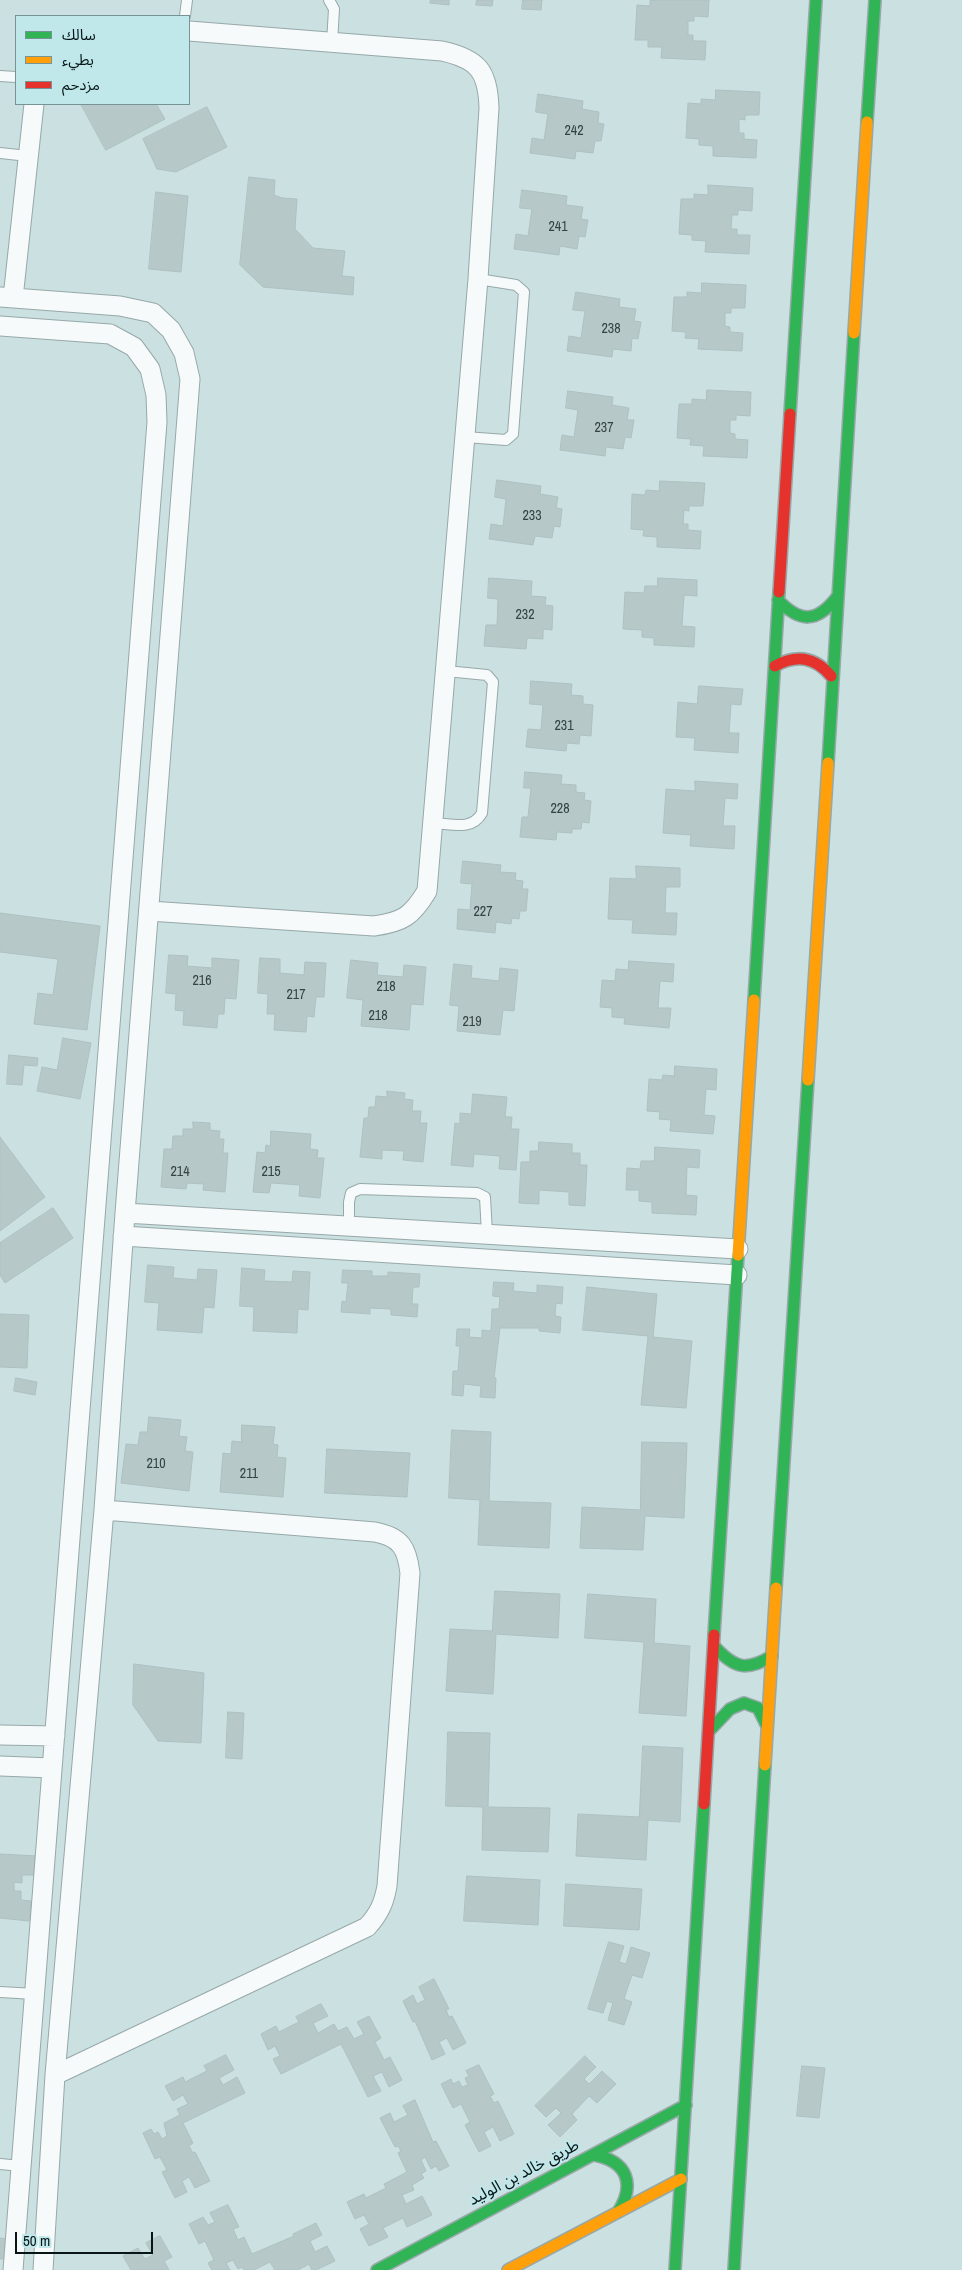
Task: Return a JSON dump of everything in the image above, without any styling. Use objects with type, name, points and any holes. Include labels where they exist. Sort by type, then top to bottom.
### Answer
[{"type":"street","points":[[675,2270],[816,0]]},
{"type":"street","points":[[734,2270],[831,676],[875,0]]},
{"type":"street","points":[[149,910],[374,926],[396,923],[415,910],[427,891],[478,279],[489,108],[489,88],[480,70],[465,56],[442,51],[190,31]]},
{"type":"street","points":[[34,105],[7,297],[120,306],[153,313],[171,330],[184,353],[190,379],[123,1236],[104,1510],[55,2075],[43,2270]]},
{"type":"street","points":[[0,326],[110,334],[134,347],[150,369],[156,395],[156,432],[14,2270]]},
{"type":"street","points":[[778,600],[788,612],[802,617],[816,616],[829,609],[837,596]]},
{"type":"street","points":[[775,666],[786,659],[799,657],[812,659],[823,666],[831,676]]},
{"type":"street","points":[[125,1213],[738,1249]]},
{"type":"street","points":[[123,1236],[737,1275]]},
{"type":"street","points":[[55,2075],[368,1927],[378,1916],[384,1902],[387,1886],[410,1573],[408,1558],[402,1545],[390,1535],[375,1532],[104,1510]]},
{"type":"street","points":[[714,1646],[723,1656],[746,1667],[758,1666],[772,1656]]},
{"type":"street","points":[[709,1731],[722,1714],[732,1707],[742,1705],[752,1705],[759,1710],[767,1726]]},
{"type":"street","points":[[0,1735],[54,1736]]},
{"type":"street","points":[[0,1766],[52,1768]]},
{"type":"street","name":"طريق خالد بن الوليد","points":[[377,2270],[686,2105]]},
{"type":"street","points":[[594,2155],[602,2155],[616,2162],[626,2176],[628,2191],[623,2206],[618,2212]]},
{"type":"street","points":[[508,2270],[681,2179]]},
{"type":"lane","points":[[186,15],[187,0]]},
{"type":"lane","points":[[328,0],[334,9],[332,43]]},
{"type":"lane","points":[[0,76],[15,78]]},
{"type":"lane","points":[[0,153],[28,156]]},
{"type":"lane","points":[[465,437],[506,440],[513,434],[524,292],[516,285],[478,279]]},
{"type":"lane","points":[[434,823],[468,826],[477,822],[482,813],[493,682],[487,675],[446,671]]},
{"type":"lane","points":[[349,1226],[351,1193],[360,1189],[477,1193],[485,1197],[486,1234]]},
{"type":"lane","points":[[0,1992],[35,1994]]},
{"type":"lane","points":[[0,2164],[21,2166]]},
{"type":"building","points":[[431,0],[449,0],[449,5],[430,3]]},
{"type":"building","points":[[477,0],[493,0],[492,6],[476,5]]},
{"type":"building","points":[[523,0],[542,0],[541,10],[522,9]]},
{"type":"building","points":[[709,0],[708,17],[694,16],[694,21],[688,21],[688,35],[693,35],[693,41],[706,41],[705,60],[661,58],[662,47],[648,47],[648,40],[635,40],[637,5],[650,6],[650,1]]},
{"type":"building","points":[[716,90],[760,92],[759,115],[745,115],[745,120],[739,119],[739,133],[744,133],[744,139],[757,140],[756,158],[713,156],[713,146],[699,145],[699,139],[686,138],[688,103],[701,104],[701,99],[715,100]]},
{"type":"building","points":[[538,94],[583,101],[582,109],[599,112],[598,123],[604,124],[601,141],[595,141],[593,153],[576,151],[575,159],[530,153],[532,138],[544,140],[548,114],[536,112]]},
{"type":"building","points":[[82,105],[157,105],[165,119],[106,150]]},
{"type":"building","points":[[207,107],[227,147],[176,172],[157,169],[143,139]]},
{"type":"building","points":[[249,177],[275,180],[274,195],[282,198],[297,199],[295,229],[313,248],[345,251],[342,276],[354,277],[353,295],[263,287],[240,265]]},
{"type":"building","points":[[708,185],[753,188],[752,211],[738,210],[738,215],[732,215],[731,229],[737,229],[737,235],[750,235],[749,254],[705,252],[706,241],[692,240],[692,235],[679,234],[681,199],[694,199],[694,194],[708,195]]},
{"type":"building","points":[[522,190],[567,196],[566,205],[583,207],[581,219],[588,220],[585,237],[579,236],[577,249],[560,246],[559,255],[514,249],[516,234],[528,236],[532,209],[520,208]]},
{"type":"building","points":[[156,192],[188,196],[181,272],[149,269]]},
{"type":"building","points":[[702,283],[746,285],[745,308],[731,308],[731,313],[725,313],[725,326],[730,327],[730,332],[743,333],[742,351],[698,349],[699,339],[685,338],[686,332],[672,331],[674,297],[687,297],[687,292],[701,293]]},
{"type":"building","points":[[576,292],[620,299],[619,307],[636,309],[634,321],[641,322],[638,339],[632,338],[631,351],[613,349],[612,357],[567,351],[569,336],[581,338],[585,311],[573,310]]},
{"type":"building","points":[[707,390],[751,392],[750,416],[736,415],[736,420],[730,420],[730,433],[735,434],[735,439],[748,440],[747,458],[703,456],[704,446],[690,445],[691,439],[677,438],[679,404],[692,404],[692,399],[706,400]]},
{"type":"building","points":[[568,391],[613,397],[612,405],[629,408],[627,420],[634,420],[631,438],[625,437],[623,449],[606,447],[605,456],[560,450],[562,435],[574,437],[578,410],[566,408]]},
{"type":"building","points":[[497,480],[541,486],[540,494],[558,497],[556,508],[562,509],[560,527],[554,526],[552,538],[535,536],[533,545],[489,539],[491,524],[503,526],[506,499],[495,497]]},
{"type":"building","points":[[660,481],[705,483],[703,506],[689,506],[689,511],[684,510],[683,524],[688,524],[688,530],[701,531],[700,549],[657,547],[657,537],[643,536],[644,530],[631,529],[632,494],[645,495],[646,490],[659,491]]},
{"type":"building","points":[[489,578],[532,581],[531,596],[546,597],[545,605],[553,606],[552,630],[543,629],[543,639],[527,638],[526,649],[484,646],[486,625],[497,625],[498,599],[488,598]]},
{"type":"building","points":[[658,578],[697,580],[697,596],[684,595],[682,626],[695,627],[694,647],[654,645],[654,638],[642,637],[642,630],[623,629],[625,592],[644,593],[645,586],[657,586]]},
{"type":"building","points":[[531,681],[572,684],[571,695],[583,696],[583,704],[593,705],[591,736],[580,735],[579,744],[567,743],[566,751],[526,747],[528,729],[541,730],[543,705],[530,704]]},
{"type":"building","points":[[699,686],[743,689],[741,705],[731,704],[729,733],[739,733],[738,753],[694,750],[695,738],[676,737],[678,702],[697,704]]},
{"type":"building","points":[[525,772],[562,775],[561,784],[576,785],[576,792],[585,793],[584,800],[591,801],[589,823],[582,822],[581,829],[572,829],[572,833],[557,832],[556,840],[520,837],[522,817],[528,817],[531,788],[524,788]]},
{"type":"building","points":[[695,781],[738,784],[737,799],[725,798],[723,826],[735,826],[734,849],[690,846],[691,835],[663,833],[666,789],[695,791]]},
{"type":"building","points":[[463,861],[501,865],[500,872],[516,873],[515,880],[523,881],[522,889],[528,889],[526,911],[520,911],[519,919],[512,918],[511,924],[496,922],[495,933],[457,929],[458,909],[470,910],[472,884],[461,883]]},
{"type":"building","points":[[636,866],[680,868],[680,887],[666,887],[665,913],[677,913],[676,935],[632,933],[633,920],[608,919],[610,878],[636,879]]},
{"type":"building","points":[[0,913],[100,926],[87,1030],[34,1024],[38,993],[53,995],[58,959],[0,952]]},
{"type":"building","points":[[169,955],[188,956],[187,966],[212,968],[212,958],[239,960],[236,999],[225,998],[224,1014],[218,1014],[217,1028],[183,1025],[184,1011],[175,1010],[176,994],[166,993]]},
{"type":"building","points":[[260,958],[280,959],[280,973],[304,975],[305,962],[326,963],[324,997],[316,997],[314,1017],[307,1016],[306,1032],[274,1030],[275,1014],[267,1014],[268,994],[258,993]]},
{"type":"building","points":[[351,960],[378,963],[377,975],[403,977],[404,965],[426,967],[423,1005],[411,1004],[409,1030],[361,1026],[363,1000],[347,998]]},
{"type":"building","points":[[629,961],[674,964],[673,982],[660,981],[658,1008],[671,1008],[669,1028],[624,1024],[625,1018],[612,1017],[612,1008],[600,1007],[602,980],[615,981],[616,969],[628,970]]},
{"type":"building","points":[[454,964],[472,966],[471,978],[499,981],[500,968],[518,970],[514,1011],[503,1010],[500,1035],[457,1031],[459,1006],[450,1005]]},
{"type":"building","points":[[63,1038],[91,1043],[80,1099],[37,1091],[42,1067],[57,1070]]},
{"type":"building","points":[[9,1055],[38,1058],[37,1066],[24,1065],[22,1085],[7,1084]]},
{"type":"building","points":[[675,1066],[717,1069],[716,1090],[706,1089],[704,1115],[715,1116],[713,1134],[670,1131],[671,1120],[659,1119],[660,1112],[647,1111],[649,1079],[662,1080],[663,1075],[674,1076]]},
{"type":"building","points":[[387,1091],[405,1093],[404,1099],[413,1100],[412,1111],[421,1111],[420,1123],[427,1123],[423,1162],[403,1160],[404,1151],[382,1150],[382,1159],[360,1157],[364,1118],[368,1118],[369,1107],[375,1107],[376,1096],[387,1097]]},
{"type":"building","points":[[473,1094],[507,1097],[505,1117],[512,1117],[511,1129],[519,1129],[516,1170],[499,1169],[500,1156],[474,1154],[473,1167],[451,1165],[455,1123],[460,1124],[460,1113],[471,1114]]},
{"type":"building","points":[[193,1122],[210,1123],[210,1130],[220,1131],[219,1139],[224,1139],[223,1153],[228,1153],[225,1192],[203,1190],[204,1184],[187,1183],[186,1189],[161,1187],[164,1149],[172,1149],[173,1136],[183,1136],[183,1129],[193,1129]]},
{"type":"building","points":[[271,1131],[311,1134],[310,1149],[318,1150],[317,1158],[324,1158],[320,1198],[299,1196],[300,1185],[271,1183],[269,1193],[253,1192],[257,1152],[265,1153],[266,1145],[270,1146]]},
{"type":"building","points":[[0,1137],[45,1197],[0,1231]]},
{"type":"building","points":[[539,1142],[572,1144],[572,1153],[580,1153],[580,1165],[587,1165],[585,1206],[569,1205],[569,1192],[539,1190],[539,1204],[519,1203],[521,1162],[530,1162],[530,1151],[538,1151]]},
{"type":"building","points":[[655,1147],[700,1150],[699,1168],[687,1167],[686,1195],[697,1196],[696,1215],[652,1213],[652,1202],[639,1201],[639,1190],[626,1190],[627,1168],[640,1169],[641,1161],[654,1161]]},
{"type":"building","points":[[53,1208],[73,1238],[5,1283],[0,1275],[0,1243]]},
{"type":"building","points":[[148,1265],[174,1267],[173,1278],[197,1280],[198,1269],[217,1270],[214,1308],[204,1307],[202,1333],[157,1330],[159,1303],[145,1302]]},
{"type":"building","points":[[242,1268],[265,1270],[264,1281],[292,1282],[293,1271],[310,1272],[308,1310],[298,1309],[297,1333],[253,1331],[254,1307],[240,1306]]},
{"type":"building","points":[[343,1270],[372,1271],[372,1276],[388,1276],[388,1272],[420,1274],[419,1287],[413,1287],[412,1304],[418,1304],[417,1317],[391,1315],[391,1309],[370,1308],[370,1314],[341,1312],[342,1301],[346,1302],[348,1283],[342,1283]]},
{"type":"building","points":[[494,1282],[514,1283],[513,1291],[537,1293],[537,1285],[563,1287],[562,1304],[556,1303],[555,1316],[561,1317],[560,1333],[539,1331],[539,1328],[500,1328],[494,1378],[496,1378],[495,1398],[480,1397],[481,1386],[464,1384],[463,1396],[452,1395],[453,1371],[458,1371],[460,1346],[456,1346],[457,1329],[470,1329],[469,1337],[482,1338],[482,1330],[491,1331],[492,1309],[499,1309],[500,1297],[493,1296]]},
{"type":"building","points":[[587,1287],[657,1294],[653,1337],[692,1341],[686,1408],[641,1405],[648,1336],[583,1330]]},
{"type":"building","points":[[0,1314],[29,1315],[27,1368],[0,1367]]},
{"type":"building","points":[[16,1378],[37,1382],[35,1395],[14,1391]]},
{"type":"building","points":[[149,1417],[181,1420],[179,1436],[187,1437],[185,1451],[193,1452],[189,1491],[121,1483],[126,1444],[138,1445],[140,1432],[147,1432]]},
{"type":"building","points":[[242,1425],[275,1427],[273,1444],[278,1445],[277,1457],[286,1458],[283,1497],[220,1492],[223,1453],[231,1454],[232,1441],[241,1442]]},
{"type":"building","points":[[452,1430],[491,1432],[489,1501],[551,1503],[549,1548],[478,1545],[480,1500],[449,1498]]},
{"type":"building","points":[[642,1442],[687,1443],[684,1518],[645,1516],[643,1550],[580,1548],[582,1507],[640,1510]]},
{"type":"building","points":[[327,1449],[410,1453],[407,1497],[325,1493]]},
{"type":"building","points":[[495,1591],[560,1594],[558,1638],[496,1634],[493,1694],[446,1691],[450,1629],[492,1631]]},
{"type":"building","points":[[588,1594],[656,1599],[654,1643],[690,1646],[686,1716],[639,1713],[644,1642],[585,1638]]},
{"type":"building","points":[[134,1664],[204,1673],[201,1743],[158,1741],[133,1705]]},
{"type":"building","points":[[228,1712],[244,1713],[242,1759],[226,1758]]},
{"type":"building","points":[[448,1732],[490,1733],[488,1807],[550,1808],[548,1852],[482,1850],[483,1807],[446,1806]]},
{"type":"building","points":[[643,1746],[683,1748],[680,1822],[648,1820],[646,1860],[576,1856],[578,1814],[639,1817]]},
{"type":"building","points":[[0,1854],[37,1856],[36,1875],[22,1875],[22,1883],[14,1882],[14,1891],[21,1891],[21,1900],[31,1901],[29,1921],[0,1918]]},
{"type":"building","points":[[467,1876],[540,1880],[538,1925],[464,1921]]},
{"type":"building","points":[[566,1884],[642,1889],[639,1930],[564,1926]]},
{"type":"building","points":[[609,1942],[624,1946],[619,1962],[626,1964],[631,1947],[650,1953],[642,1978],[632,1975],[624,1999],[632,2002],[624,2025],[608,2020],[613,2003],[607,2001],[603,2013],[588,2009]]},
{"type":"building","points":[[434,1979],[449,2009],[446,2010],[449,2017],[452,2016],[466,2043],[453,2050],[447,2038],[439,2042],[445,2054],[432,2060],[415,2021],[413,2022],[403,2001],[413,1995],[417,2004],[425,2000],[419,1987]]},
{"type":"building","points":[[321,2004],[328,2016],[313,2023],[318,2033],[334,2024],[338,2031],[347,2027],[354,2039],[364,2034],[357,2022],[369,2016],[381,2038],[375,2042],[384,2060],[390,2057],[402,2080],[389,2087],[382,2072],[373,2076],[381,2091],[368,2097],[341,2044],[281,2074],[273,2059],[280,2056],[275,2046],[268,2050],[261,2034],[276,2026],[279,2032],[299,2022],[296,2017]]},
{"type":"building","points":[[226,2055],[234,2070],[219,2078],[223,2085],[237,2077],[245,2093],[183,2123],[193,2143],[189,2146],[193,2153],[195,2152],[210,2181],[195,2188],[189,2177],[182,2181],[187,2192],[175,2198],[162,2172],[167,2170],[160,2157],[155,2159],[143,2133],[151,2129],[154,2134],[158,2132],[162,2139],[167,2136],[164,2123],[180,2115],[177,2109],[188,2104],[183,2095],[173,2101],[165,2086],[183,2077],[185,2082],[207,2071],[204,2066]]},
{"type":"building","points":[[585,2056],[596,2067],[584,2079],[589,2084],[602,2071],[616,2084],[597,2103],[589,2096],[572,2114],[577,2120],[560,2137],[548,2125],[561,2113],[556,2108],[546,2117],[535,2106]]},
{"type":"building","points":[[479,2065],[494,2094],[490,2096],[494,2103],[498,2101],[514,2134],[500,2141],[493,2127],[484,2132],[491,2146],[479,2152],[465,2125],[470,2122],[461,2104],[453,2108],[441,2084],[451,2079],[453,2084],[459,2081],[462,2087],[468,2085],[465,2078],[469,2076],[466,2071]]},
{"type":"building","points":[[802,2066],[825,2068],[819,2118],[797,2116]]},
{"type":"building","points":[[415,2100],[433,2142],[436,2141],[449,2166],[439,2171],[436,2166],[431,2169],[425,2157],[421,2160],[426,2171],[421,2174],[424,2178],[412,2185],[414,2190],[402,2195],[406,2204],[422,2196],[432,2215],[407,2227],[403,2218],[383,2228],[388,2237],[369,2246],[360,2229],[369,2224],[364,2215],[355,2219],[347,2202],[364,2194],[366,2198],[386,2188],[384,2184],[407,2172],[398,2153],[401,2151],[398,2146],[395,2147],[380,2118],[390,2113],[394,2122],[408,2115],[403,2106]]},
{"type":"building","points":[[228,2205],[239,2227],[233,2229],[238,2240],[244,2237],[252,2254],[294,2236],[293,2234],[316,2223],[322,2235],[310,2241],[315,2252],[327,2246],[335,2261],[316,2270],[312,2270],[309,2264],[298,2270],[275,2270],[270,2262],[254,2270],[244,2270],[242,2267],[238,2269],[233,2260],[226,2263],[230,2270],[212,2270],[208,2263],[214,2260],[205,2241],[199,2244],[189,2224],[203,2217],[208,2225],[215,2222],[210,2213]]},
{"type":"building","points":[[160,2236],[172,2257],[164,2261],[169,2270],[131,2270],[123,2256],[138,2248],[145,2259],[153,2255],[146,2243]]},
{"type":"building","points":[[0,2238],[6,2239],[5,2259],[0,2259]]},
{"type":"traffic: fast","points":[[790,414],[816,0]]},
{"type":"traffic: fast","points":[[867,122],[875,0]]},
{"type":"traffic: fast","points":[[828,763],[854,333]]},
{"type":"traffic: fast","points":[[754,1000],[779,592]]},
{"type":"traffic: fast","points":[[778,600],[794,613],[808,617],[822,612],[837,597]]},
{"type":"traffic: fast","points":[[776,1588],[808,1080]]},
{"type":"traffic: fast","points":[[714,1635],[738,1255]]},
{"type":"traffic: fast","points":[[714,1646],[728,1659],[741,1665],[755,1664],[772,1656]]},
{"type":"traffic: fast","points":[[709,1731],[730,1709],[744,1703],[758,1708],[767,1726]]},
{"type":"traffic: fast","points":[[734,2270],[765,1765]]},
{"type":"traffic: fast","points":[[675,2270],[704,1804]]},
{"type":"traffic: fast","points":[[377,2270],[686,2105]]},
{"type":"traffic: fast","points":[[594,2155],[614,2163],[621,2168],[625,2175],[627,2183],[626,2192],[618,2212]]},
{"type":"traffic: slow","points":[[854,333],[867,122]]},
{"type":"traffic: slow","points":[[808,1080],[828,763]]},
{"type":"traffic: slow","points":[[738,1255],[754,1000]]},
{"type":"traffic: slow","points":[[765,1765],[776,1588]]},
{"type":"traffic: slow","points":[[508,2270],[681,2179]]},
{"type":"traffic: jam","points":[[779,592],[790,414]]},
{"type":"traffic: jam","points":[[775,666],[791,660],[805,659],[819,665],[831,676]]},
{"type":"traffic: jam","points":[[704,1804],[714,1635]]}]
